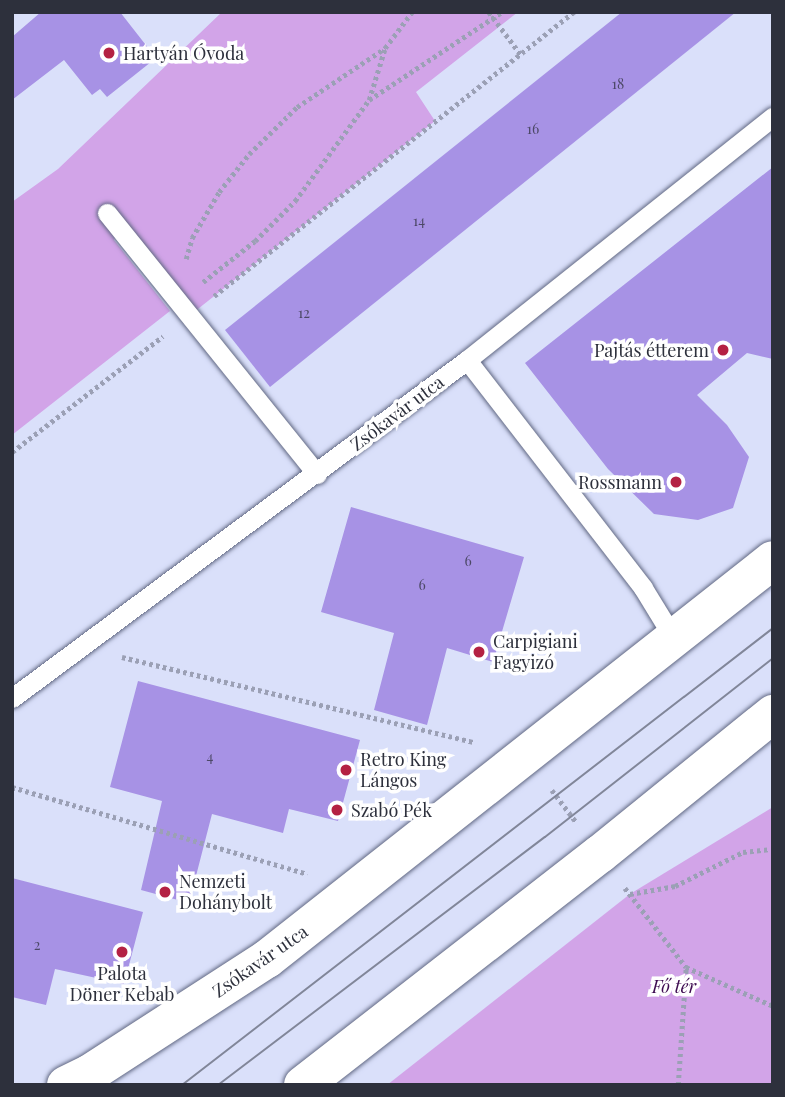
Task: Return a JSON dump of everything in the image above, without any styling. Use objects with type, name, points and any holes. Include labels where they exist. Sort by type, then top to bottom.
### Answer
[{"type":"street","name":"Zsókavár utca","points":[[66,1085],[89,1074],[268,959],[773,560]]},
{"type":"street","points":[[303,1085],[600,854],[773,714]]},
{"type":"lane","name":"Zsókavár utca","points":[[12,698],[467,360],[773,117]]},
{"type":"lane","points":[[107,212],[317,474]]},
{"type":"lane","points":[[467,360],[643,588],[673,637]]},
{"type":"path","points":[[174,297],[192,238],[219,192],[249,154],[297,107],[385,48],[412,12]]},
{"type":"path","points":[[489,12],[522,56]]},
{"type":"path","points":[[369,100],[495,20],[502,12]]},
{"type":"path","points":[[12,452],[522,56],[574,12]]},
{"type":"path","points":[[174,297],[212,276],[255,241],[295,201],[369,100],[385,48]]},
{"type":"path","points":[[79,647],[526,755],[686,967],[773,1006]]},
{"type":"path","points":[[12,787],[356,889]]},
{"type":"path","points":[[630,894],[675,886],[743,852],[773,849]]},
{"type":"path","points":[[678,1085],[686,967]]},
{"type":"green space","points":[[222,12],[518,12],[416,92],[435,121],[189,316],[119,227],[114,240],[170,311],[12,435],[12,202],[58,169]]},
{"type":"green space","name":"Fő tér","points":[[773,807],[773,1085],[387,1085],[630,894]]},
{"type":"building","name":"Hartyán Óvoda","points":[[41,12],[120,12],[156,58],[107,97],[100,89],[92,95],[64,60],[12,100],[12,37]]},
{"type":"building","points":[[622,12],[736,12],[270,387],[225,330]]},
{"type":"building","points":[[773,167],[773,359],[747,353],[697,395],[727,425],[749,457],[733,508],[698,520],[654,514],[608,469],[525,363]]},
{"type":"building","points":[[351,507],[524,557],[493,662],[447,648],[427,725],[374,710],[394,633],[321,612]]},
{"type":"building","points":[[138,681],[360,740],[338,821],[289,809],[283,833],[212,814],[189,903],[141,890],[162,801],[110,787]]},
{"type":"building","points":[[12,878],[143,912],[124,984],[55,969],[46,1005],[12,997]]},
{"type":"tram line","points":[[182,1085],[773,628]]},
{"type":"tram line","points":[[218,1085],[545,837],[773,658]]},
{"type":"place","name":"Hartyán Óvoda","points":[[109,53]]},
{"type":"place","name":"Pajtás étterem","points":[[723,350]]},
{"type":"place","name":"Rossmann","points":[[676,482]]},
{"type":"place","name":"Carpigiani Fagyizó","points":[[479,652]]},
{"type":"place","name":"Retro King Lángos","points":[[346,770]]},
{"type":"place","name":"Szabó Pék","points":[[337,810]]},
{"type":"place","name":"Nemzeti Dohánybolt","points":[[165,892]]},
{"type":"place","name":"Palota Döner Kebab","points":[[122,952]]}]
